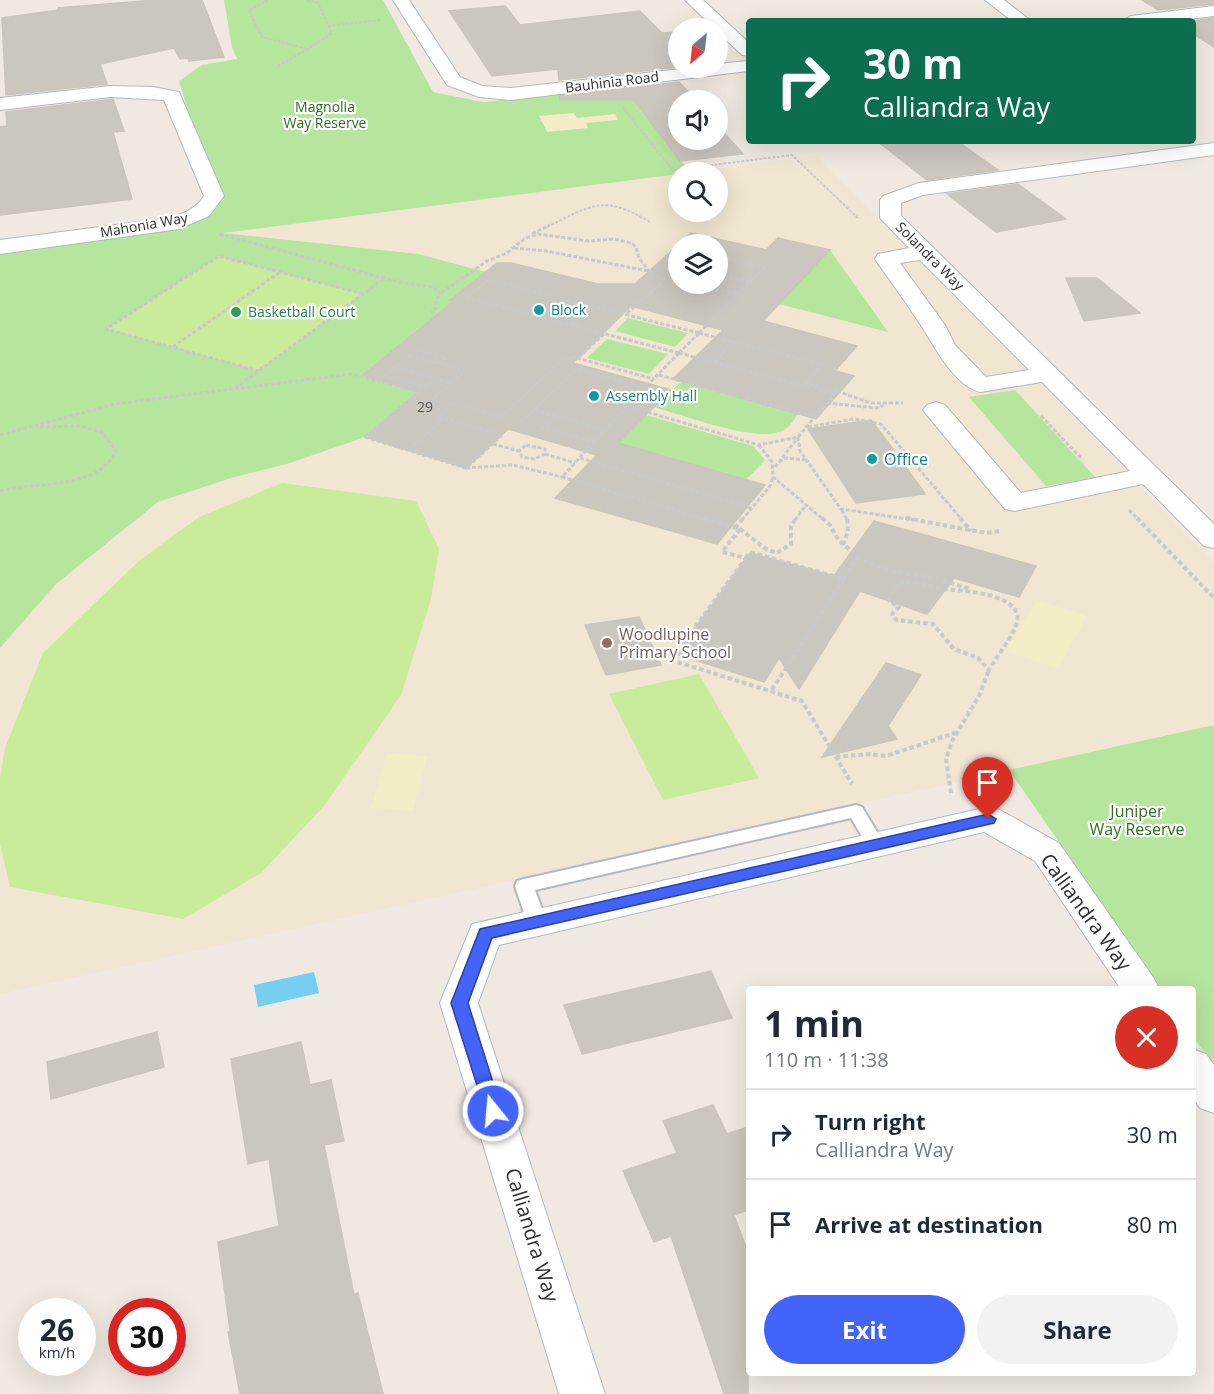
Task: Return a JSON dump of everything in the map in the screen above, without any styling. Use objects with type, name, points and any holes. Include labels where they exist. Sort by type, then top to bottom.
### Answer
[{"type":"street","name":"Bauhinia Road","points":[[401,0],[453,81],[479,91],[511,94],[746,66]]},
{"type":"street","points":[[693,0],[746,49]]},
{"type":"street","points":[[993,0],[1019,18]]},
{"type":"street","points":[[1156,18],[1214,11]]},
{"type":"street","name":"Mahonia Way","points":[[0,104],[130,90],[153,90],[172,96],[214,196],[210,204],[192,219],[171,224],[0,247]]},
{"type":"street","name":"Solandra Way","points":[[1214,149],[919,189],[890,200],[891,218],[1214,540]]},
{"type":"street","points":[[927,252],[886,259],[933,325],[945,348],[980,385],[1047,374]]},
{"type":"street","points":[[936,410],[1015,503],[1148,475]]},
{"type":"street","name":"Calliandra Way","points":[[582,1394],[459,1003],[485,934],[988,819],[1047,852],[1139,986]]},
{"type":"street","points":[[1196,1071],[1214,1096]]},
{"type":"path","points":[[268,0],[249,10],[262,37],[308,48]]},
{"type":"path","points":[[276,67],[332,33],[318,3],[307,0]]},
{"type":"path","points":[[328,26],[411,17]]},
{"type":"path","points":[[603,83],[673,170],[792,154],[899,256]]},
{"type":"path","points":[[430,313],[436,308],[436,300],[441,293],[487,261],[501,256],[542,228],[592,205],[602,204],[621,208],[650,222]]},
{"type":"path","points":[[213,232],[385,278],[432,287],[441,293]]},
{"type":"path","points":[[524,239],[538,234],[590,241],[614,239],[623,241],[636,247],[639,258],[649,272]]},
{"type":"path","points":[[513,248],[545,249],[582,258],[623,264],[668,281]]},
{"type":"path","points":[[259,371],[106,329],[219,256],[363,294]]},
{"type":"path","points":[[561,477],[627,406],[764,268],[728,259]]},
{"type":"path","points":[[172,348],[281,272]]},
{"type":"path","points":[[728,277],[749,282]]},
{"type":"path","points":[[235,389],[385,278]]},
{"type":"path","points":[[773,471],[777,462],[837,391],[806,385],[466,298],[488,280],[822,364],[806,385]]},
{"type":"path","points":[[626,314],[664,280]]},
{"type":"path","points":[[728,292],[738,294]]},
{"type":"path","points":[[572,325],[593,306]]},
{"type":"path","points":[[466,468],[502,435],[439,417],[453,404],[502,417],[562,360],[580,356],[605,333]]},
{"type":"path","points":[[715,362],[733,341]]},
{"type":"path","points":[[417,350],[446,358],[439,363]]},
{"type":"path","points":[[435,378],[425,387],[385,376],[410,356],[465,370],[427,404],[447,410]]},
{"type":"path","points":[[574,357],[654,379]]},
{"type":"path","points":[[396,367],[451,383]]},
{"type":"path","points":[[517,426],[577,369],[645,388]]},
{"type":"path","points":[[0,435],[115,404],[356,374],[419,392],[365,437],[466,468],[521,466],[745,531],[763,550],[777,553],[791,543],[791,526],[806,505]]},
{"type":"path","points":[[659,375],[815,417]]},
{"type":"path","points":[[827,403],[876,408],[888,404]]},
{"type":"path","points":[[627,406],[759,445],[798,437]]},
{"type":"path","points":[[534,410],[606,430]]},
{"type":"path","points":[[408,450],[444,418]]},
{"type":"path","points":[[807,427],[861,419],[873,420],[881,424],[972,531]]},
{"type":"path","points":[[548,422],[542,427],[595,442]]},
{"type":"path","points":[[0,491],[31,484],[58,483],[86,478],[103,469],[116,451],[103,433],[80,426],[68,424],[25,428]]},
{"type":"path","points":[[798,437],[797,446],[841,509],[849,525],[849,533],[843,544]]},
{"type":"path","points":[[493,444],[519,451],[522,457],[529,459]]},
{"type":"path","points":[[519,451],[523,447],[535,445],[545,449],[544,454]]},
{"type":"path","points":[[746,558],[722,552],[770,486],[773,477],[772,462],[759,445]]},
{"type":"path","points":[[521,466],[529,459],[544,454],[575,463]]},
{"type":"path","points":[[580,458],[752,508]]},
{"type":"path","points":[[777,462],[786,458],[807,460]]},
{"type":"path","points":[[773,477],[830,525],[843,544],[876,567],[938,579],[991,596],[1011,605],[1016,614],[1017,623],[989,670],[979,696],[956,733],[946,759],[955,827]]},
{"type":"path","points":[[1128,508],[1173,499]]},
{"type":"path","points":[[841,509],[986,533],[1005,531]]},
{"type":"path","points":[[844,579],[750,552],[671,660],[802,701],[852,785]]},
{"type":"path","points":[[771,691],[858,556]]},
{"type":"path","points":[[989,670],[979,657],[954,648],[934,625],[922,621],[896,620],[892,614],[899,607],[889,601],[897,586],[903,582],[991,596]]},
{"type":"path","points":[[836,757],[868,754],[886,756],[956,733]]},
{"type":"shaded area","name":"Woodlupine Primary School","points":[[817,156],[1214,562],[1214,725],[0,994],[0,261],[668,175],[668,222],[728,222],[728,167]]},
{"type":"green space","name":"Magnolia Way Reserve","points":[[224,0],[383,0],[433,92],[483,102],[625,87],[668,145],[668,150],[672,150],[681,162],[668,162],[668,175],[223,233],[418,254],[486,272],[450,299],[459,303],[441,318],[580,356],[562,360],[406,340],[363,375],[419,392],[365,437],[287,464],[231,478],[158,502],[56,584],[0,648],[0,243],[185,217],[213,196],[179,81],[202,65],[237,59],[232,47]]},
{"type":"green space","points":[[830,250],[888,332],[779,304]]},
{"type":"green space","name":"Basketball Court","points":[[219,256],[363,294],[259,371],[106,329]]},
{"type":"green space","points":[[628,318],[688,333],[675,347],[615,331]]},
{"type":"green space","points":[[607,339],[668,354],[649,374],[587,358]]},
{"type":"green space","points":[[681,382],[798,414],[782,431],[770,434],[738,431],[654,407]]},
{"type":"green space","points":[[1015,390],[1096,478],[1046,486],[969,397]]},
{"type":"green space","points":[[646,415],[753,446],[765,460],[746,480],[618,443]]},
{"type":"green space","points":[[282,483],[416,501],[439,549],[431,599],[401,695],[325,805],[261,873],[183,919],[10,887],[0,844],[0,778],[5,748],[43,653],[140,560],[199,517]]},
{"type":"green space","points":[[699,674],[759,778],[663,800],[609,694]]},
{"type":"green space","name":"Juniper Way Reserve","points":[[1214,725],[1214,1067],[1196,1040],[1196,986],[1159,986],[1009,770]]},
{"type":"sand","points":[[574,113],[577,118],[615,114],[618,120],[586,123],[588,128],[547,132],[539,116]]},
{"type":"sand","points":[[1037,600],[1087,616],[1058,669],[1005,651]]},
{"type":"sand","points":[[387,753],[428,756],[413,811],[371,808]]},
{"type":"water","points":[[314,972],[319,993],[258,1007],[254,985]]},
{"type":"building","points":[[156,0],[202,0],[224,57],[189,61],[188,58],[180,59],[174,48],[100,64],[107,84],[6,95],[2,18],[59,10],[58,8]]},
{"type":"building","points":[[1142,0],[1214,0],[1214,4],[1158,10]]},
{"type":"building","points":[[505,6],[520,25],[640,11],[662,33],[668,33],[668,68],[559,80],[558,69],[492,76],[449,11]]},
{"type":"building","points":[[1214,18],[1214,47],[1196,36],[1196,20]]},
{"type":"building","points":[[679,82],[687,90],[668,90],[668,145],[634,100],[560,100],[560,96]]},
{"type":"building","points":[[113,99],[124,131],[113,132],[132,199],[0,215],[0,127],[7,126],[6,112]]},
{"type":"building","points":[[728,137],[743,154],[680,161],[672,150],[728,150]]},
{"type":"building","points":[[881,144],[961,144],[998,170],[927,180]]},
{"type":"building","points":[[1018,184],[1066,219],[996,232],[947,194]]},
{"type":"building","points":[[778,238],[830,250],[763,321],[857,346],[835,371],[854,376],[816,419],[673,379],[723,330],[631,306],[573,363],[671,390],[618,443],[765,485],[717,544],[555,498],[597,455],[508,429],[466,468],[365,437],[419,392],[363,375],[497,263],[511,263],[598,284],[635,284],[668,254],[668,294],[728,294],[728,241],[766,250]]},
{"type":"building","points":[[1066,278],[1097,278],[1140,313],[1084,321]]},
{"type":"building","name":"Office","points":[[871,420],[925,494],[856,503],[808,429]]},
{"type":"building","points":[[874,521],[1036,566],[1019,597],[954,578],[927,614],[860,591],[799,689],[779,658],[764,682],[676,654],[750,553],[834,576]]},
{"type":"building","points":[[639,617],[661,665],[606,675],[585,625]]},
{"type":"building","points":[[886,663],[921,675],[888,726],[897,739],[822,757]]},
{"type":"building","points":[[711,971],[732,1018],[582,1054],[564,1005]]},
{"type":"building","points":[[157,1032],[164,1067],[51,1099],[47,1062]]},
{"type":"building","points":[[301,1042],[310,1085],[331,1080],[344,1141],[324,1145],[354,1295],[358,1293],[383,1394],[240,1394],[228,1332],[230,1331],[218,1242],[279,1226],[269,1159],[248,1164],[231,1059]]},
{"type":"building","points":[[713,1105],[727,1134],[746,1128],[746,1211],[734,1215],[746,1248],[748,1394],[724,1394],[671,1236],[654,1242],[623,1171],[677,1153],[663,1121]]},
{"type":"place","name":"Block","points":[[539,310]]},
{"type":"place","name":"Basketball Court","points":[[236,312]]},
{"type":"place","name":"Assembly Hall","points":[[594,396]]},
{"type":"place","name":"Office","points":[[872,459]]},
{"type":"place","name":"Woodlupine Primary School","points":[[607,643]]},
{"type":"route","points":[[493,1111],[459,1003],[485,934],[988,819]]}]
